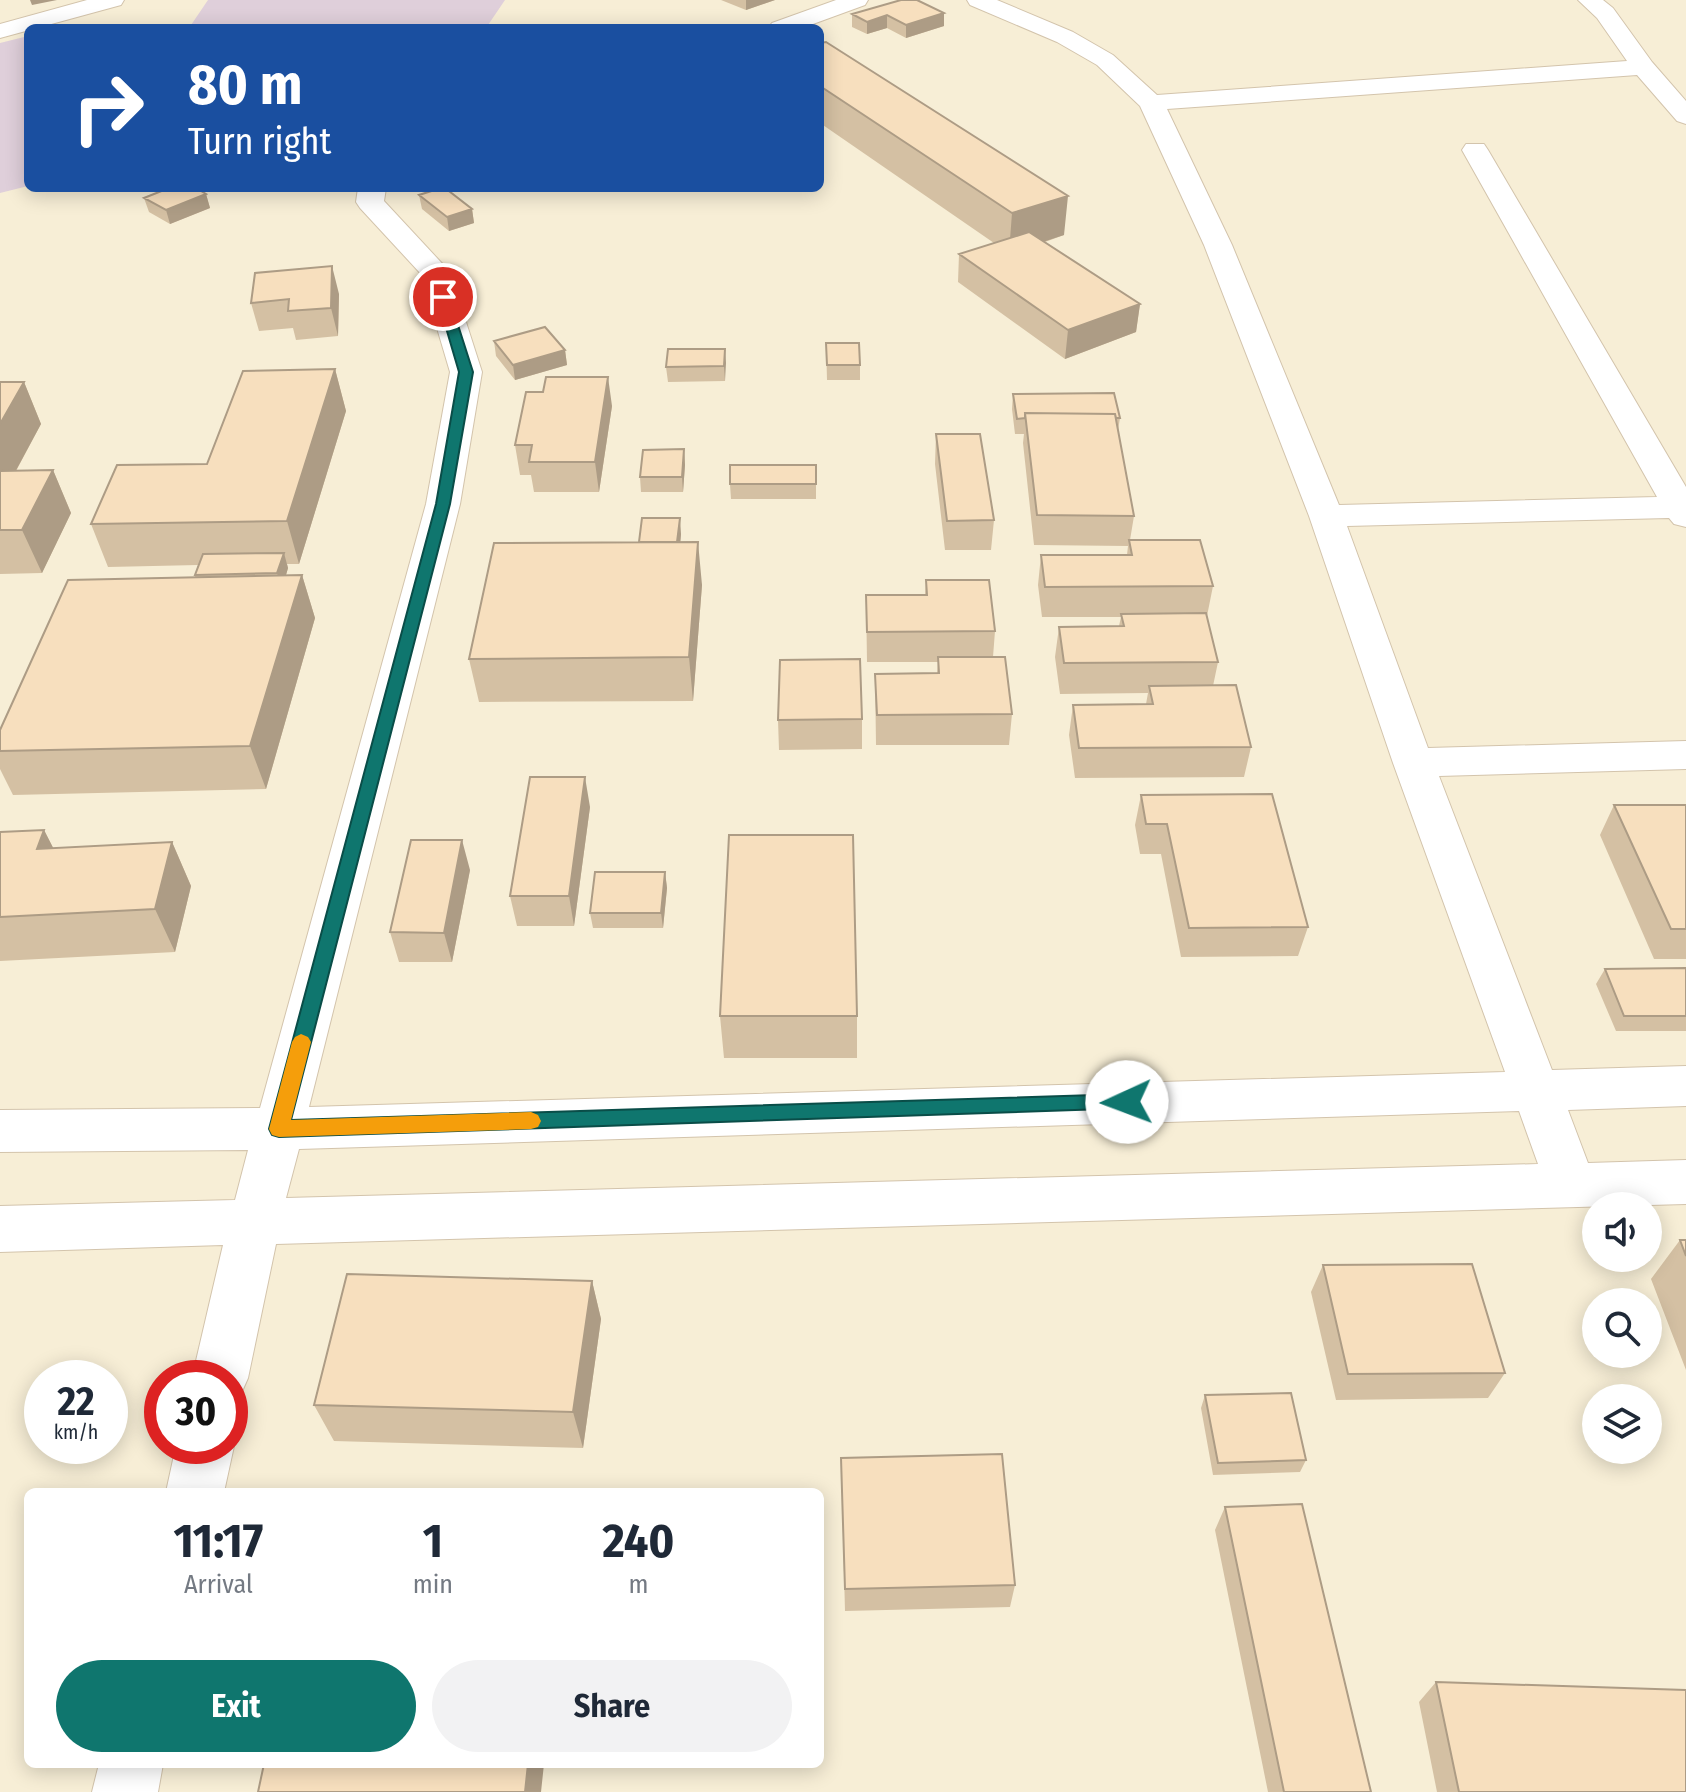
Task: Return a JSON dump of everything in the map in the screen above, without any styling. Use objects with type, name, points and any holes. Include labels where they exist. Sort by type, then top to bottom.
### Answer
[{"type":"street","points":[[26,24],[113,0]]},
{"type":"street","points":[[791,24],[857,0]]},
{"type":"street","points":[[978,0],[1065,37],[1105,60],[1151,103],[1218,245],[1326,516],[1413,763],[1571,1184]]},
{"type":"street","points":[[1589,0],[1605,13],[1643,67],[1686,116]]},
{"type":"street","points":[[0,31],[24,24]]},
{"type":"street","points":[[1151,103],[1643,67]]},
{"type":"street","points":[[1326,516],[1683,512],[1475,150]]},
{"type":"street","points":[[224,1360],[255,1220],[443,504],[466,372],[435,272],[370,202],[371,192]]},
{"type":"street","points":[[1413,763],[1686,755]]},
{"type":"street","points":[[0,1131],[279,1129],[1686,1086]]},
{"type":"street","points":[[0,1229],[1686,1182]]},
{"type":"street","points":[[196,1488],[201,1464]]},
{"type":"street","points":[[125,1792],[130,1768]]},
{"type":"shaded area","points":[[0,0],[1686,0],[1686,1792],[0,1792]]},
{"type":"building","points":[[901,0],[917,0],[944,13],[906,25],[887,15],[867,22],[852,14]]},
{"type":"building","points":[[824,42],[1068,196],[1012,213],[824,89]]},
{"type":"building","points":[[159,192],[206,194],[166,210],[144,198]]},
{"type":"building","points":[[450,192],[472,209],[447,217],[419,195]]},
{"type":"building","points":[[1029,232],[1140,304],[1068,330],[959,254]]},
{"type":"building","points":[[332,266],[331,308],[288,311],[289,299],[251,303],[255,273]]},
{"type":"building","points":[[545,327],[565,350],[513,365],[494,341]]},
{"type":"building","points":[[826,343],[859,343],[860,365],[827,365]]},
{"type":"building","points":[[668,349],[725,349],[724,366],[666,367]]},
{"type":"building","points":[[335,369],[287,521],[91,524],[117,465],[207,464],[243,371]]},
{"type":"building","points":[[546,377],[608,377],[595,462],[529,462],[532,445],[515,445],[526,392],[543,392]]},
{"type":"building","points":[[0,382],[24,382],[0,424]]},
{"type":"building","points":[[1114,393],[1120,418],[1116,418],[1115,414],[1025,413],[1025,418],[1017,419],[1013,394]]},
{"type":"building","points":[[1025,413],[1115,414],[1134,516],[1037,515]]},
{"type":"building","points":[[936,434],[980,434],[994,520],[947,521]]},
{"type":"building","points":[[684,449],[682,477],[640,477],[643,450]]},
{"type":"building","points":[[730,465],[816,465],[816,484],[730,484]]},
{"type":"building","points":[[53,470],[22,530],[0,530],[0,471]]},
{"type":"building","points":[[642,518],[680,518],[677,542],[639,542]]},
{"type":"building","points":[[1129,540],[1200,540],[1213,586],[1045,587],[1041,555],[1132,555]]},
{"type":"building","points":[[698,542],[689,657],[469,659],[494,543]]},
{"type":"building","points":[[284,553],[277,573],[195,575],[203,554]]},
{"type":"building","points":[[302,575],[250,746],[0,751],[0,730],[68,580]]},
{"type":"building","points":[[926,580],[989,580],[995,631],[867,632],[866,595],[927,595]]},
{"type":"building","points":[[1206,613],[1218,662],[1064,663],[1059,627],[1124,626],[1121,614]]},
{"type":"building","points":[[938,657],[1005,657],[1012,714],[877,715],[875,674],[939,673]]},
{"type":"building","points":[[860,659],[862,719],[778,720],[780,660]]},
{"type":"building","points":[[1236,685],[1251,747],[1079,748],[1073,705],[1153,704],[1149,686]]},
{"type":"building","points":[[530,777],[585,777],[569,896],[510,896]]},
{"type":"building","points":[[1272,794],[1308,927],[1189,928],[1167,824],[1146,824],[1141,795]]},
{"type":"building","points":[[1614,805],[1686,805],[1686,929],[1671,929]]},
{"type":"building","points":[[44,830],[37,849],[172,842],[155,909],[0,917],[0,832]]},
{"type":"building","points":[[729,835],[853,835],[857,1016],[720,1016]]},
{"type":"building","points":[[411,840],[462,840],[444,933],[390,932]]},
{"type":"building","points":[[595,872],[665,872],[661,913],[590,913]]},
{"type":"building","points":[[1686,968],[1686,1016],[1624,1016],[1605,969]]},
{"type":"building","points":[[1680,1240],[1686,1240],[1686,1256]]},
{"type":"building","points":[[1472,1264],[1505,1373],[1348,1374],[1323,1265]]},
{"type":"building","points":[[347,1274],[592,1281],[573,1412],[314,1405]]},
{"type":"building","points":[[1291,1393],[1306,1460],[1218,1463],[1205,1395]]},
{"type":"building","points":[[1002,1454],[1015,1585],[845,1589],[841,1458]]},
{"type":"building","points":[[1302,1504],[1371,1792],[1284,1792],[1225,1507]]},
{"type":"building","points":[[1436,1682],[1686,1690],[1686,1792],[1459,1792]]},
{"type":"building","points":[[263,1768],[528,1768],[525,1792],[258,1792]]},
{"type":"runway","points":[[315,24],[395,0]]},
{"type":"runway","points":[[0,119],[24,111]]},
{"type":"slow traffic","points":[[301,1042],[279,1129],[531,1121]]},
{"type":"route","points":[[443,297],[466,372],[443,504],[279,1129],[1127,1102]]}]
